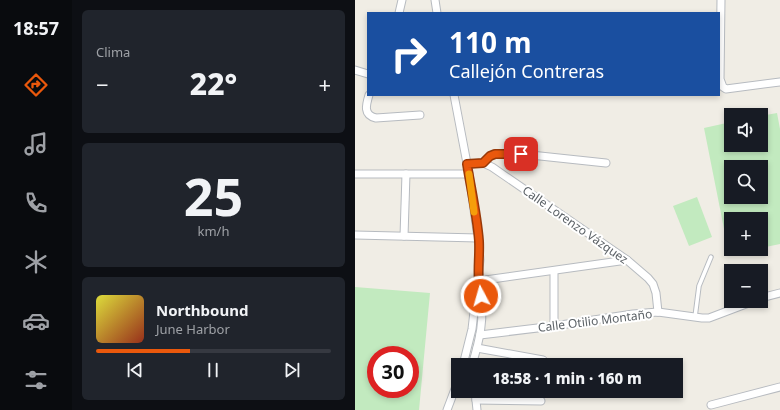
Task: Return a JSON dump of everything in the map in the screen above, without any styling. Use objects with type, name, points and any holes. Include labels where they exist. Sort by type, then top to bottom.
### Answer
[{"type":"street","points":[[399,12],[402,0]]},
{"type":"street","points":[[435,0],[437,12]]},
{"type":"street","points":[[721,0],[721,79],[723,87],[726,89],[780,82]]},
{"type":"street","points":[[355,70],[367,74]]},
{"type":"street","points":[[369,96],[366,110],[367,114],[371,117],[420,115]]},
{"type":"street","points":[[453,96],[469,174],[479,238],[478,283],[473,329],[465,358]]},
{"type":"street","points":[[467,164],[483,163],[490,156],[495,154],[512,154],[606,163]]},
{"type":"street","name":"Calle Lorenzo Vázquez","points":[[483,163],[493,167],[627,260],[653,284],[657,293],[658,312]]},
{"type":"street","points":[[355,174],[469,174]]},
{"type":"street","points":[[404,236],[406,174]]},
{"type":"street","points":[[355,235],[479,238]]},
{"type":"street","points":[[478,283],[627,260]]},
{"type":"street","points":[[554,271],[554,326]]},
{"type":"street","points":[[474,358],[480,335],[482,305],[478,283]]},
{"type":"street","points":[[768,296],[780,293]]},
{"type":"street","name":"Calle Otilio Montaño","points":[[480,335],[633,314],[658,312],[709,318],[735,308]]},
{"type":"street","points":[[477,348],[532,358]]},
{"type":"street","points":[[711,405],[780,387]]},
{"type":"street","points":[[447,410],[452,399]]},
{"type":"street","points":[[477,410],[476,400],[541,401]]},
{"type":"lane","points":[[695,317],[699,286],[711,258]]},
{"type":"green space","points":[[777,113],[780,129],[780,244],[768,247],[768,212],[724,212],[724,229],[704,128],[724,124],[724,152],[768,152],[768,115]]},
{"type":"green space","points":[[697,197],[712,237],[689,246],[673,206]]},
{"type":"green space","points":[[355,287],[430,293],[419,410],[355,410]]},
{"type":"slow traffic","points":[[469,174],[474,212]]},
{"type":"route","points":[[481,296],[478,286],[479,238],[467,164],[477,162],[483,163],[486,159],[495,154],[521,154]]}]
